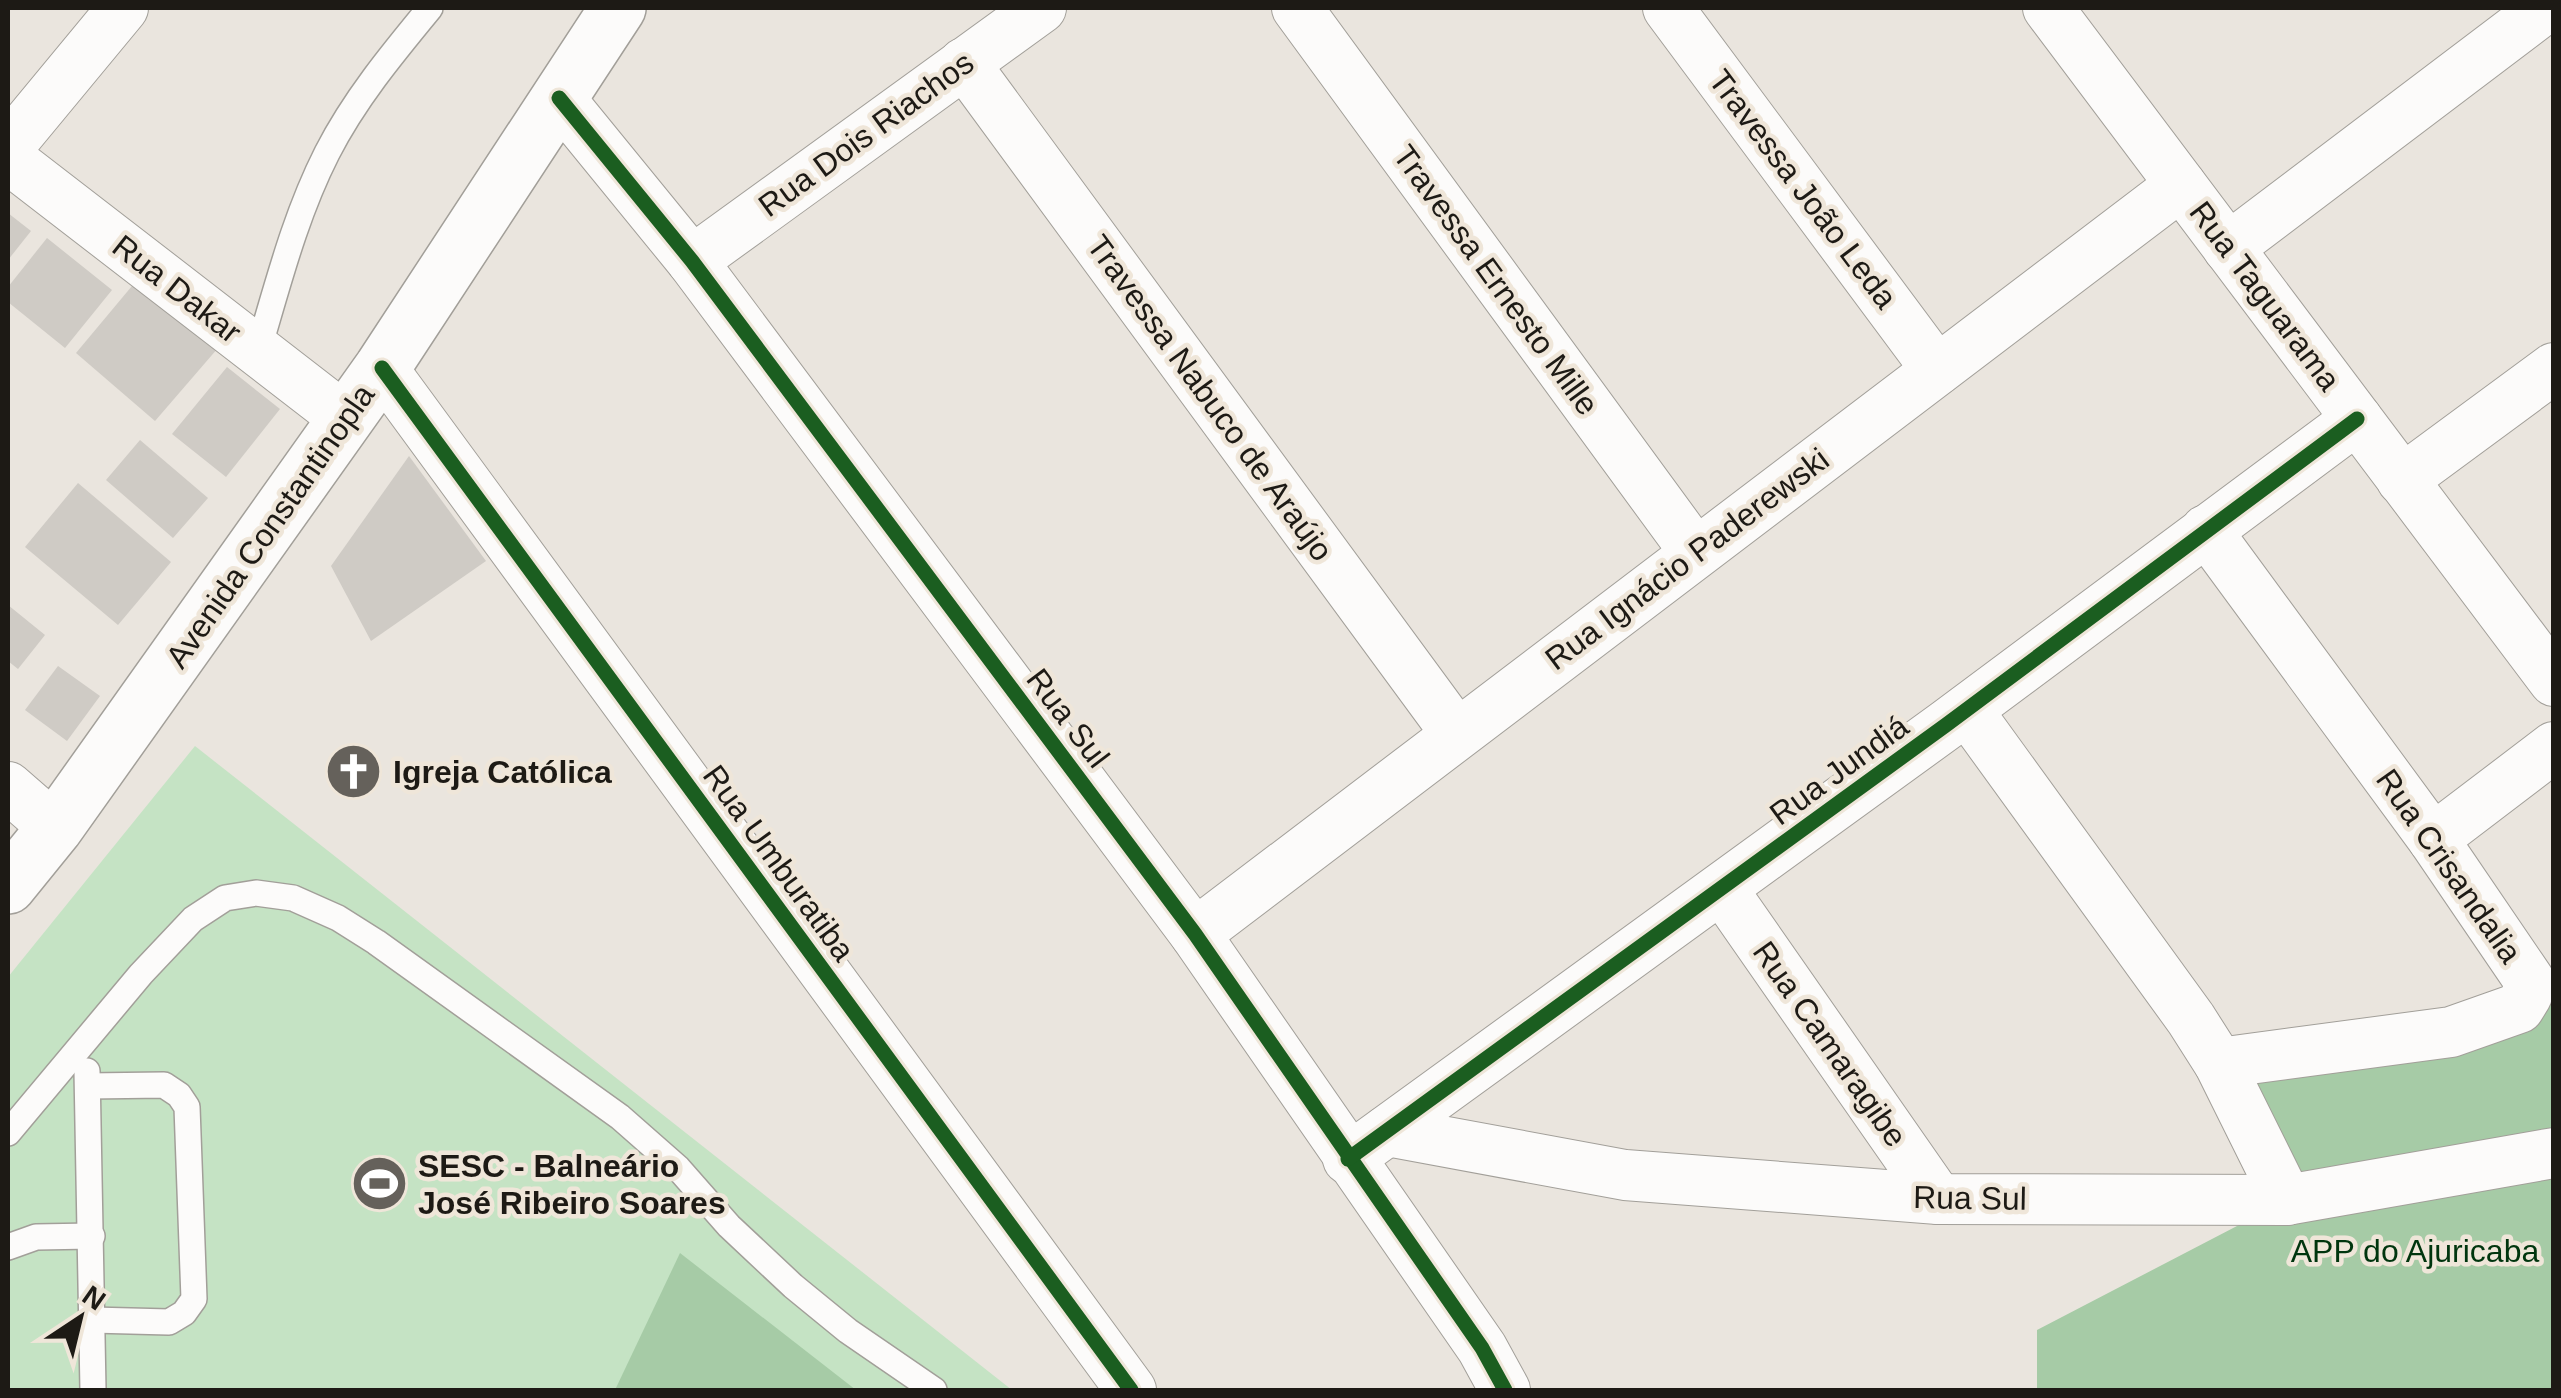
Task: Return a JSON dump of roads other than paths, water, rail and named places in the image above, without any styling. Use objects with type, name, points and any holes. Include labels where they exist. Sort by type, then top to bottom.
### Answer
[{"type":"street","points":[[8,147],[123,8]]},
{"type":"street","name":"Avenida Constantinopla","points":[[8,886],[55,828],[382,368],[618,8]]},
{"type":"street","name":"Rua Dois Riachos","points":[[692,261],[1040,8]]},
{"type":"street","name":"Travessa Ernesto Mille","points":[[1296,8],[1695,552]]},
{"type":"street","name":"Travessa João Leda","points":[[1668,8],[1937,370]]},
{"type":"street","name":"Rua Taguarama","points":[[2048,8],[2554,681]]},
{"type":"street","points":[[2228,248],[2545,8]]},
{"type":"street","name":"Travessa Nabuco de Araújo","points":[[964,64],[1456,733]]},
{"type":"street","name":"Rua Sul","points":[[558,98],[692,261],[1194,934],[1368,1145],[1506,1390]]},
{"type":"street","name":"Rua Dakar","points":[[8,158],[346,419]]},
{"type":"street","name":"Rua Ignácio Paderewski","points":[[1194,934],[2181,185]]},
{"type":"street","name":"Rua Umburatiba","points":[[382,368],[1131,1390]]},
{"type":"street","points":[[2402,480],[2554,368]]},
{"type":"street","name":"Rua Jundiá","points":[[1368,1145],[1722,890],[2356,419]]},
{"type":"street","name":"Rua Crisandalia","points":[[2206,530],[2433,839],[2528,980],[2527,995],[2519,1008],[2451,1032],[2219,1063]]},
{"type":"street","points":[[1966,710],[2191,1019],[2219,1063],[2287,1200]]},
{"type":"street","points":[[2433,839],[2554,747]]},
{"type":"street","points":[[8,787],[55,828]]},
{"type":"street","name":"Rua Camaragibe","points":[[1722,890],[1938,1200]]},
{"type":"street","name":"Rua Sul","points":[[1368,1145],[1625,1175],[1938,1200],[2287,1200],[2554,1153]]},
{"type":"lane","points":[[258,351],[297,220],[328,152],[374,76],[430,8]]},
{"type":"lane","points":[[8,1133],[193,919],[225,898],[256,893],[293,898],[338,918],[376,942],[620,1117],[678,1168],[729,1226],[792,1286],[848,1331],[934,1390]]},
{"type":"lane","points":[[86,1040],[92,1390]]},
{"type":"lane","points":[[88,1086],[164,1085],[188,1107],[194,1299],[184,1313],[168,1322],[92,1320]]},
{"type":"lane","points":[[8,1247],[36,1238],[92,1236]]},
{"type":"place","name":"Igreja Católica","points":[[354,772]]},
{"type":"place","name":"SESC - Balneário José Ribeiro Soares","points":[[379,1184]]},
{"type":"park label","name":"APP do Ajuricaba","points":[[2415,1251]]}]
